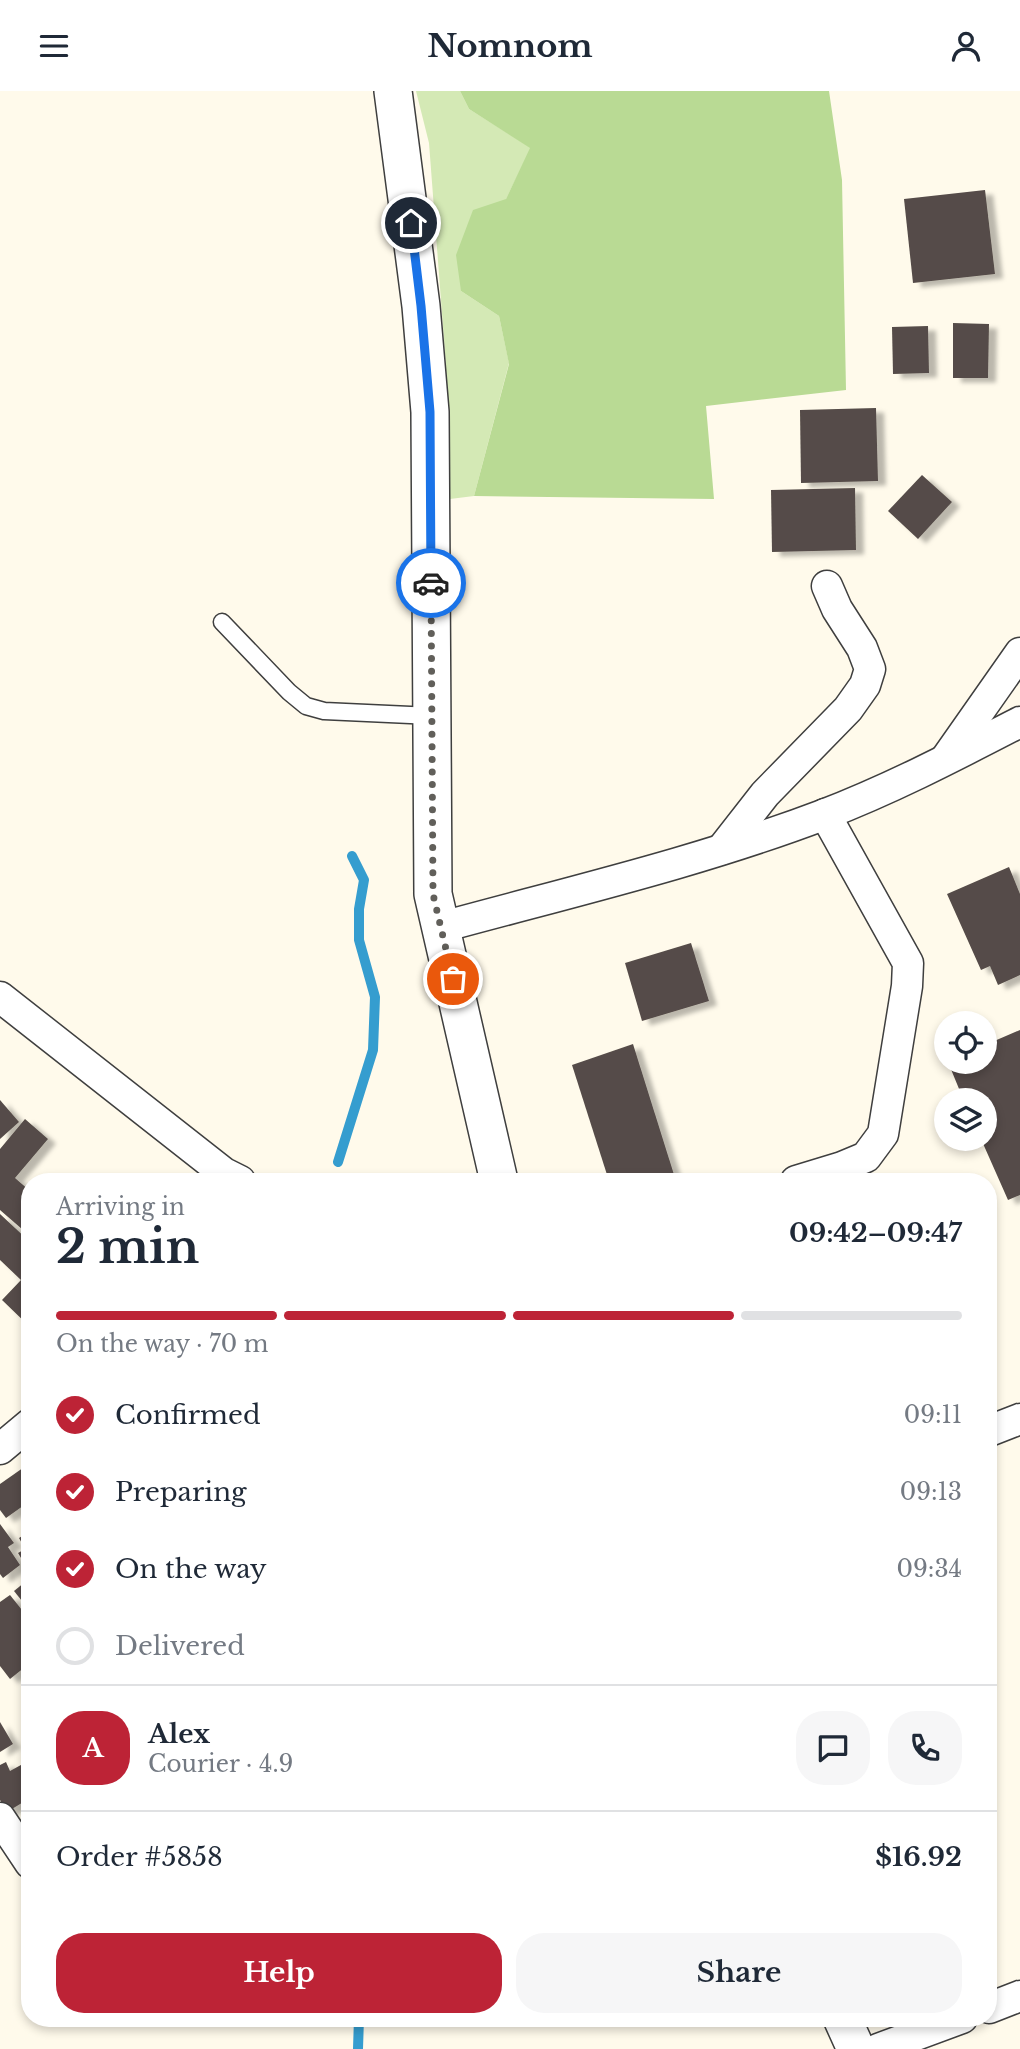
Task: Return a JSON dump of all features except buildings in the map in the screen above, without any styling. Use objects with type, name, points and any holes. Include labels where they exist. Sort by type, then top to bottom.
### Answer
[{"type":"street","points":[[393,91],[421,306],[430,412],[433,894],[497,1173]]},
{"type":"street","points":[[722,849],[765,794],[848,709],[865,685],[870,669],[862,648],[836,609],[827,586]]},
{"type":"street","points":[[945,760],[1020,653]]},
{"type":"street","points":[[442,927],[694,859],[825,814],[945,760],[1020,722]]},
{"type":"street","points":[[822,1173],[866,1157],[883,1134],[907,986],[908,963],[825,814]]},
{"type":"street","points":[[0,997],[221,1173]]},
{"type":"street","points":[[997,1428],[1020,1419]]},
{"type":"street","points":[[0,1449],[21,1432]]},
{"type":"street","points":[[0,1818],[21,1850]]},
{"type":"street","points":[[997,2005],[1020,1997]]},
{"type":"street","points":[[846,2027],[856,2049]]},
{"type":"street","points":[[878,2049],[938,2027]]},
{"type":"lane","points":[[222,622],[289,692],[306,706],[324,711],[432,716]]},
{"type":"green space","points":[[416,91],[460,91],[469,109],[531,148],[461,291],[499,316],[509,363],[474,496],[442,500],[446,366],[429,143]]},
{"type":"green space","points":[[460,91],[829,91],[842,180],[846,390],[706,406],[714,499],[474,496],[509,364],[499,316],[461,291],[456,255],[473,210],[506,199],[530,148],[469,109]]},
{"type":"waterway","points":[[338,1162],[373,1050],[375,997],[359,940],[359,909],[364,880],[352,856]]},
{"type":"waterway","points":[[358,2049],[359,2027]]},
{"type":"way so far","points":[[431,583],[433,894],[453,979]]},
{"type":"route","points":[[411,223],[430,412],[431,583]]}]
